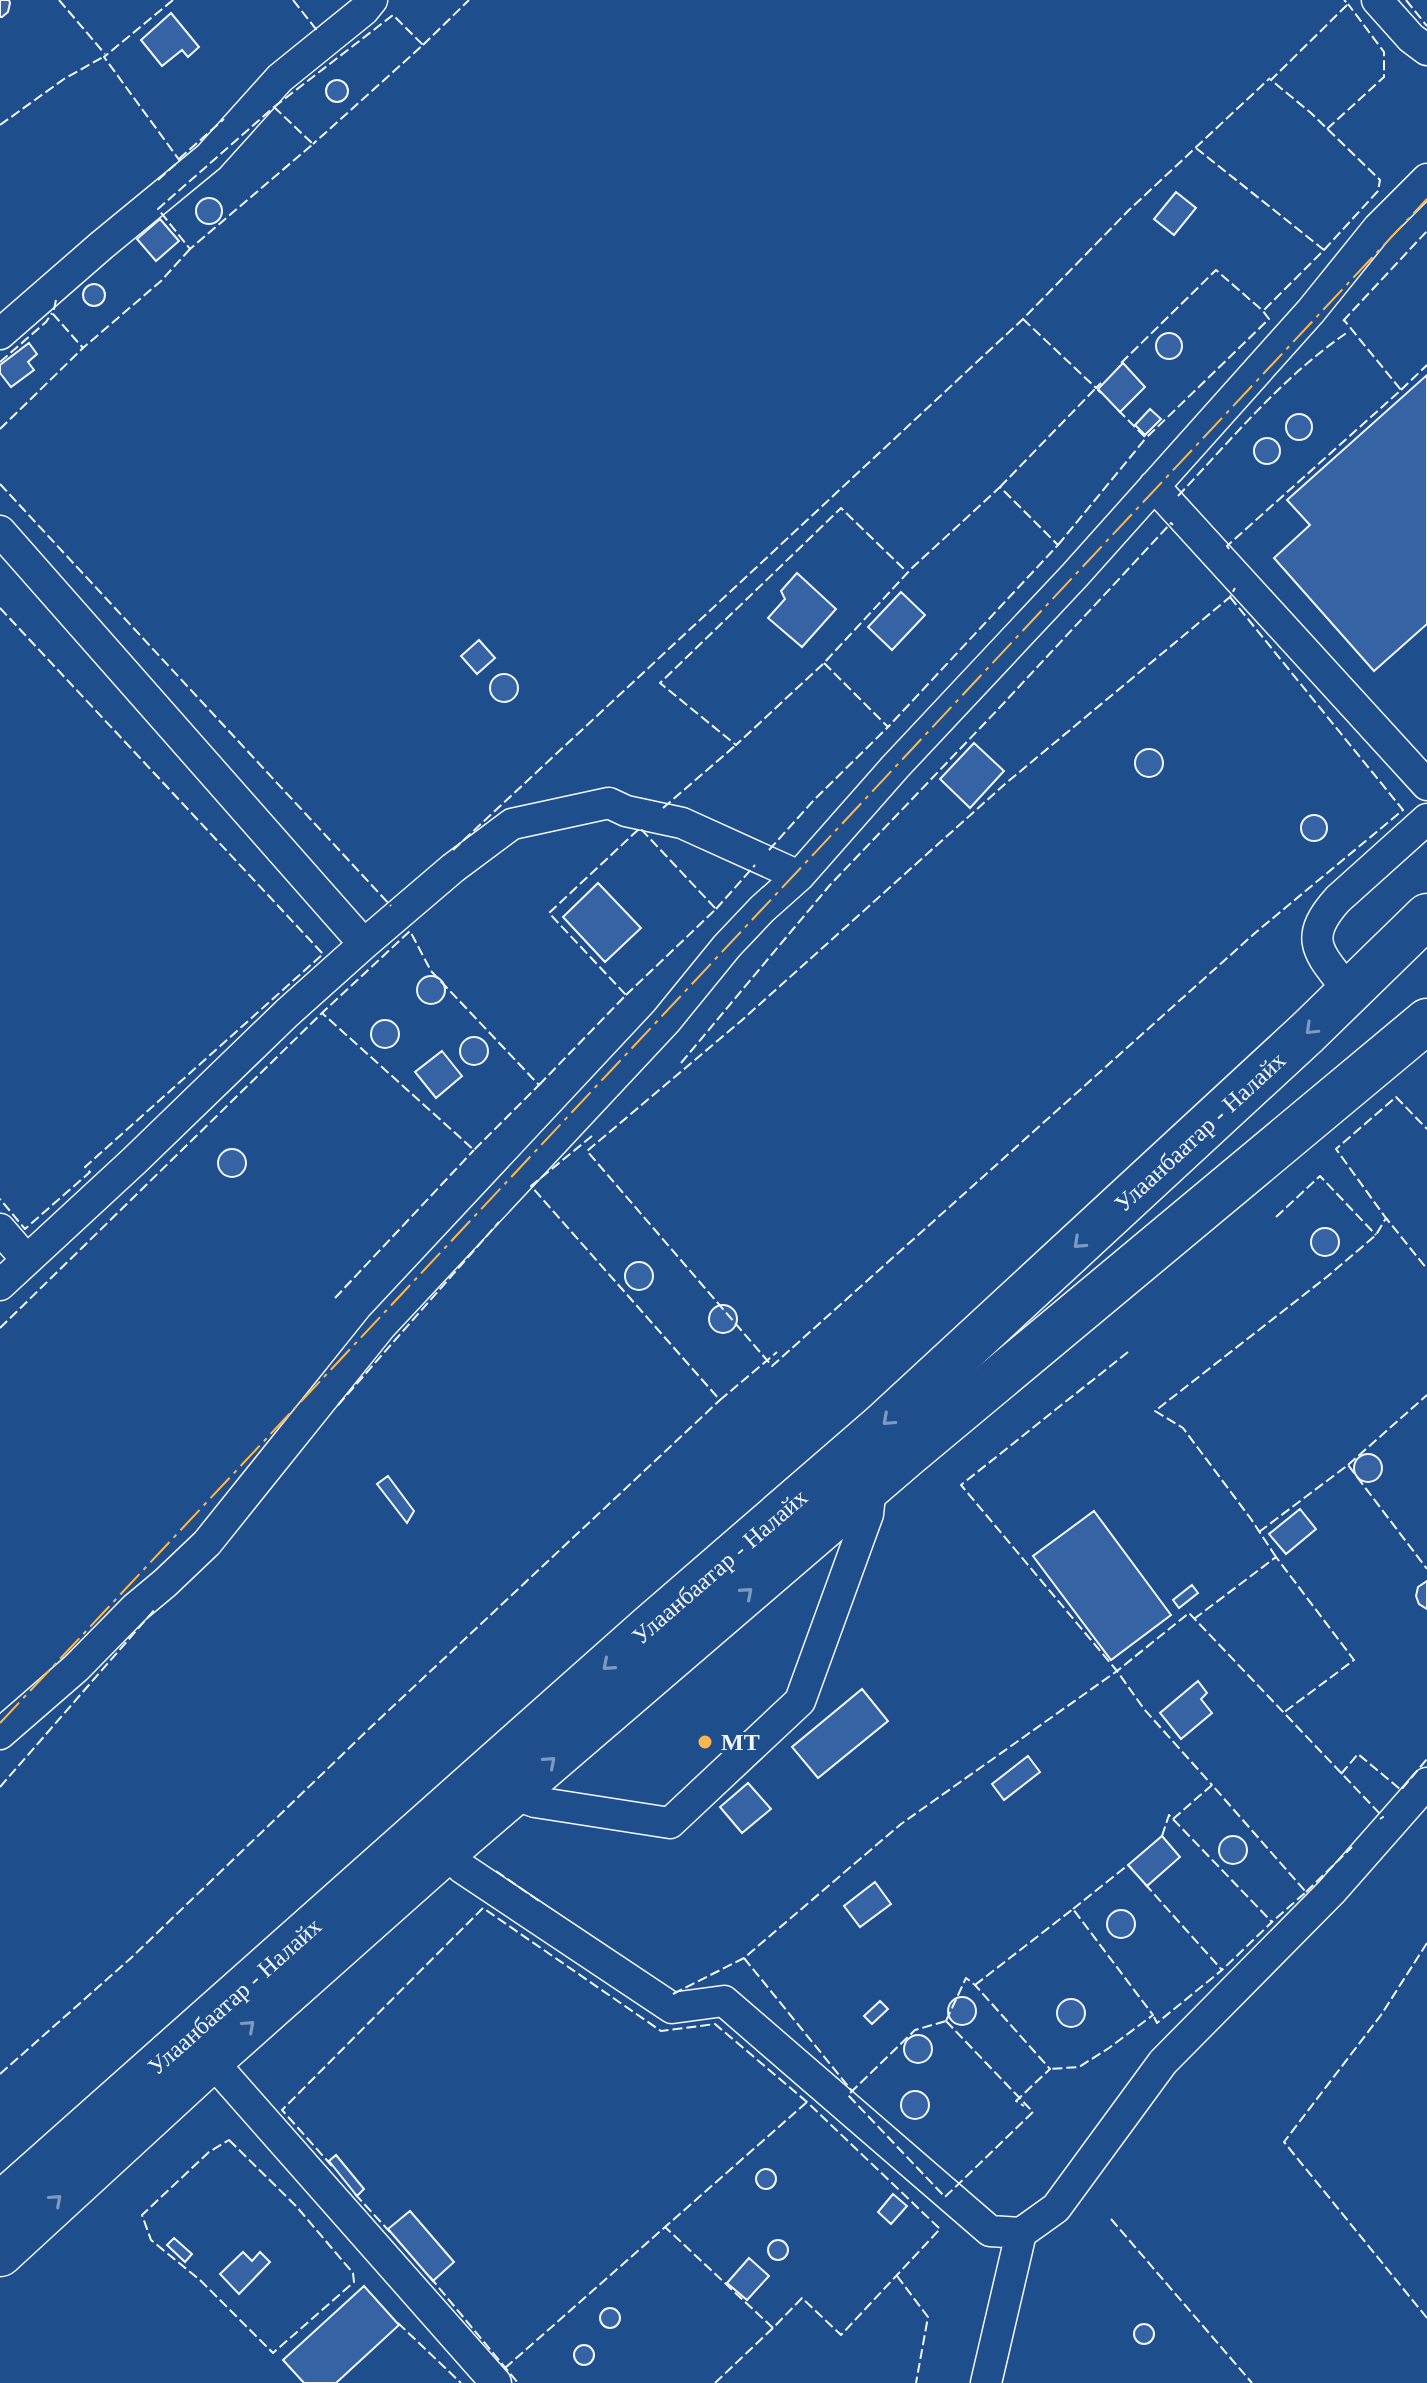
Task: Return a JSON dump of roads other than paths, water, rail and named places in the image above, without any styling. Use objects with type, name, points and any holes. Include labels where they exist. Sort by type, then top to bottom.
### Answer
[{"type":"highway","name":"Улаанбаатар - Налайх","points":[[0,2205],[605,1667],[882,1426],[1427,916]]},
{"type":"highway","name":"Улаанбаатар - Налайх","points":[[0,2254],[211,2060],[446,1851],[967,1404],[1427,1021]]},
{"type":"street","points":[[0,334],[209,157],[280,78],[364,10],[372,0]]},
{"type":"street","points":[[1377,0],[1411,38],[1427,50]]},
{"type":"street","points":[[0,1734],[76,1668],[135,1608],[207,1543],[381,1326],[666,1021],[727,946],[799,876],[895,767],[1075,575],[1311,311],[1378,228],[1427,179]]},
{"type":"street","points":[[1154,486],[1427,785]]},
{"type":"street","points":[[0,531],[364,944]]},
{"type":"street","points":[[0,1285],[287,1013],[453,868],[512,824],[609,803],[626,811],[682,823],[799,876]]},
{"type":"street","points":[[1349,992],[1318,951],[1317,931],[1325,914],[1338,899],[1427,819]]},
{"type":"street","points":[[0,1229],[26,1259]]},
{"type":"street","points":[[512,1794],[535,1802],[670,1823],[800,1701],[868,1514],[871,1486]]},
{"type":"street","points":[[446,1851],[462,1868],[672,2008],[724,2001],[990,2231],[1021,2233],[1056,2208],[1163,2062],[1331,1892],[1427,1783]]},
{"type":"street","points":[[211,2060],[496,2383]]},
{"type":"street","points":[[986,2383],[1021,2233]]},
{"type":"place","name":"MT","points":[[705,1742]]}]
